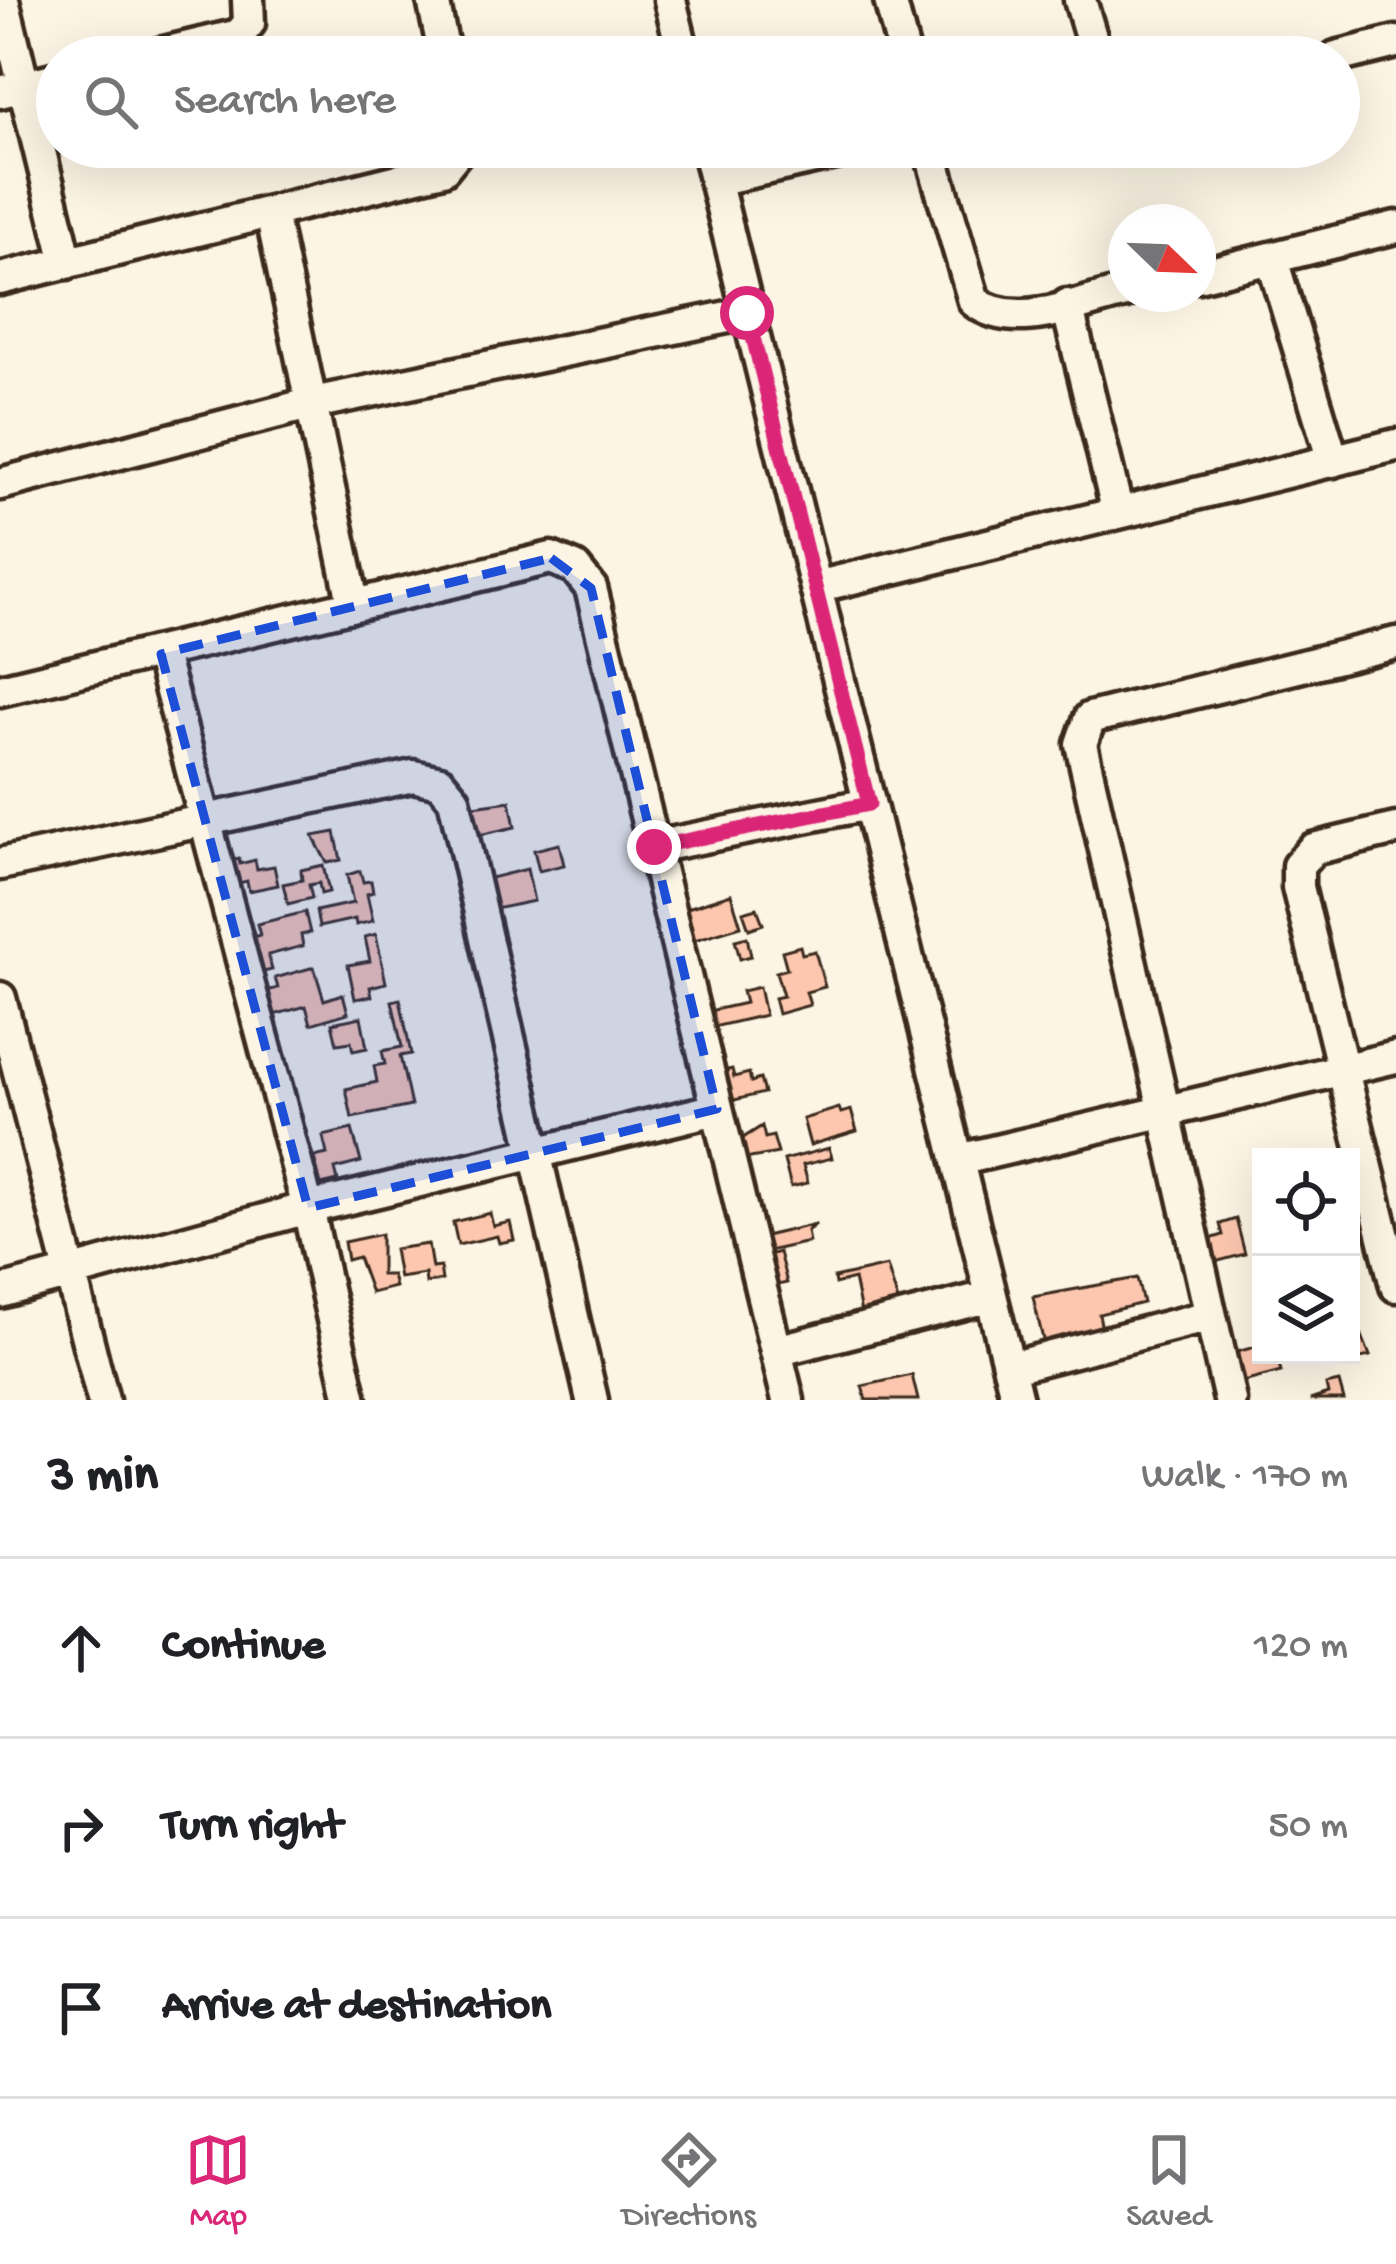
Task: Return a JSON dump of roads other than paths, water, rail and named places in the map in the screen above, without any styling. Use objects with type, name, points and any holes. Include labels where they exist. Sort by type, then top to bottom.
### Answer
[{"type":"street","points":[[3,0],[11,89],[36,165]]},
{"type":"street","points":[[235,36],[249,23],[248,0]]},
{"type":"street","points":[[433,0],[441,36]]},
{"type":"street","points":[[670,0],[679,36]]},
{"type":"street","points":[[890,0],[899,36]]},
{"type":"street","points":[[1080,0],[1090,36]]},
{"type":"street","points":[[1360,51],[1396,42]]},
{"type":"street","points":[[37,168],[68,263]]},
{"type":"street","points":[[0,279],[444,168]]},
{"type":"street","points":[[712,168],[1017,1400]]},
{"type":"street","points":[[715,180],[768,168]]},
{"type":"street","points":[[935,168],[974,301],[1000,317],[1108,296]]},
{"type":"street","points":[[271,213],[353,602]]},
{"type":"street","points":[[1216,272],[1396,227]]},
{"type":"street","points":[[1273,259],[1333,461]]},
{"type":"street","points":[[1067,305],[1118,513]]},
{"type":"street","points":[[0,484],[313,403],[747,313]]},
{"type":"street","points":[[816,587],[1396,446]]},
{"type":"street","points":[[0,690],[551,558],[575,568],[591,588],[788,1400]]},
{"type":"street","points":[[1230,1400],[1161,1113],[1081,744],[1083,729],[1090,718],[1396,644]]},
{"type":"street","points":[[160,654],[308,1208],[351,1400]]},
{"type":"street","points":[[0,863],[413,776],[440,782],[454,799],[592,1400]]},
{"type":"street","points":[[654,847],[869,804]]},
{"type":"street","points":[[1396,829],[1313,849],[1298,866],[1298,887],[1396,1286]]},
{"type":"street","points":[[0,998],[103,1400]]},
{"type":"street","points":[[958,1160],[1396,1057]]},
{"type":"street","points":[[0,1292],[308,1208],[717,1109]]},
{"type":"street","points":[[776,1352],[992,1296]]},
{"type":"street","points":[[1009,1368],[1209,1316]]}]
